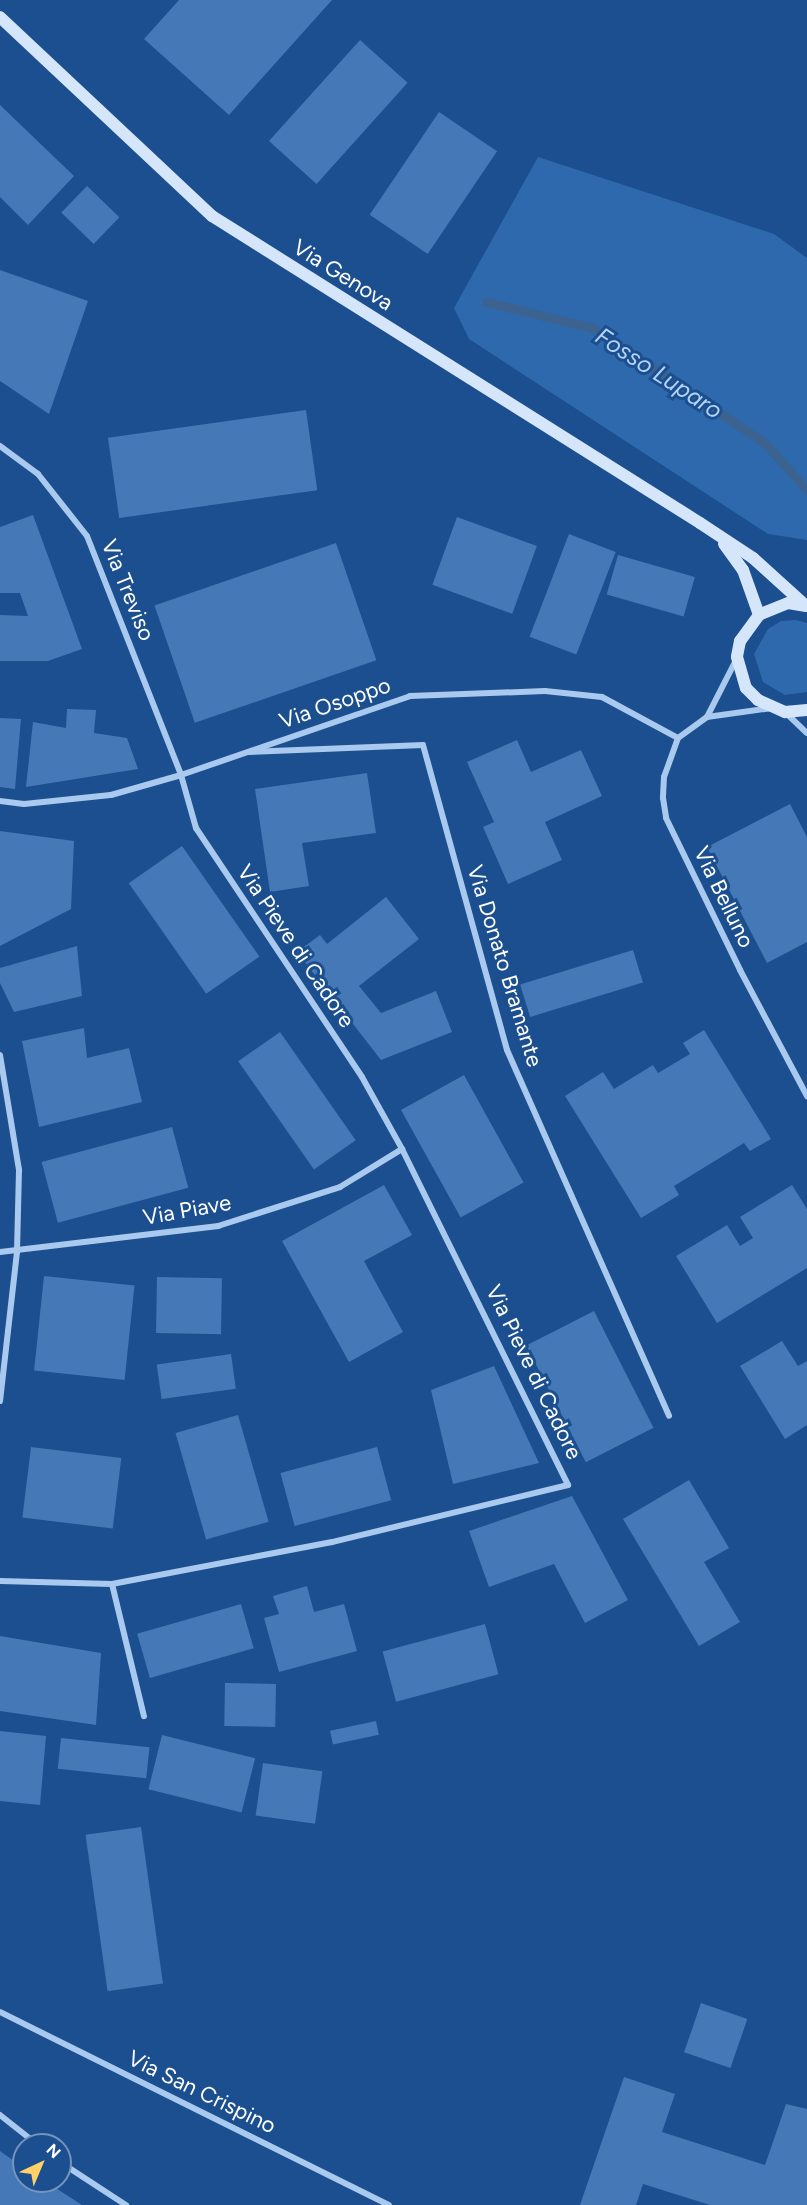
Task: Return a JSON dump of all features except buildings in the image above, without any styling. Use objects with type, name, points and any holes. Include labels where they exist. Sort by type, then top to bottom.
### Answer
[{"type":"main road","name":"Via Genova","points":[[0,17],[212,216],[700,523],[753,558],[806,606]]},
{"type":"main road","name":"Via Genova","points":[[700,523],[731,552],[742,570],[759,615]]},
{"type":"main road","points":[[806,606],[788,603],[759,615],[747,627],[737,657],[747,688],[772,708],[785,712],[807,710]]},
{"type":"street","name":"Via Treviso","points":[[0,446],[38,474],[87,536],[181,775]]},
{"type":"street","points":[[678,738],[707,717],[737,657]]},
{"type":"street","name":"Via Osoppo","points":[[0,801],[24,804],[111,795],[181,775],[410,696],[545,691],[602,697],[678,738]]},
{"type":"street","points":[[707,717],[772,708]]},
{"type":"street","points":[[785,712],[807,733]]},
{"type":"street","name":"Via Belluno","points":[[678,738],[664,777],[666,818],[740,970],[807,1096]]},
{"type":"street","name":"Via Donato Bramante","points":[[249,752],[423,745],[507,1050],[669,1416]]},
{"type":"street","name":"Via Pieve di Cadore","points":[[0,1581],[112,1584],[332,1542],[568,1485],[402,1149],[363,1077],[196,828],[181,775]]},
{"type":"street","points":[[0,1055],[19,1170],[17,1252],[0,1401]]},
{"type":"street","name":"Via Piave","points":[[0,1252],[17,1252],[218,1226],[340,1187],[402,1149]]},
{"type":"street","points":[[112,1584],[144,1716]]},
{"type":"street","name":"Via San Crispino","points":[[0,2012],[388,2205]]},
{"type":"street","points":[[0,2115],[23,2133]]},
{"type":"street","points":[[72,2170],[126,2205]]},
{"type":"shaded area","points":[[538,157],[774,234],[807,258],[807,540],[768,534],[469,339],[454,308]]},
{"type":"shaded area","points":[[796,620],[807,623],[807,692],[785,695],[763,682],[754,654],[768,629],[781,621]]},
{"type":"waterway","name":"Fosso Luparo","points":[[486,302],[593,328],[765,443],[807,490]]}]
